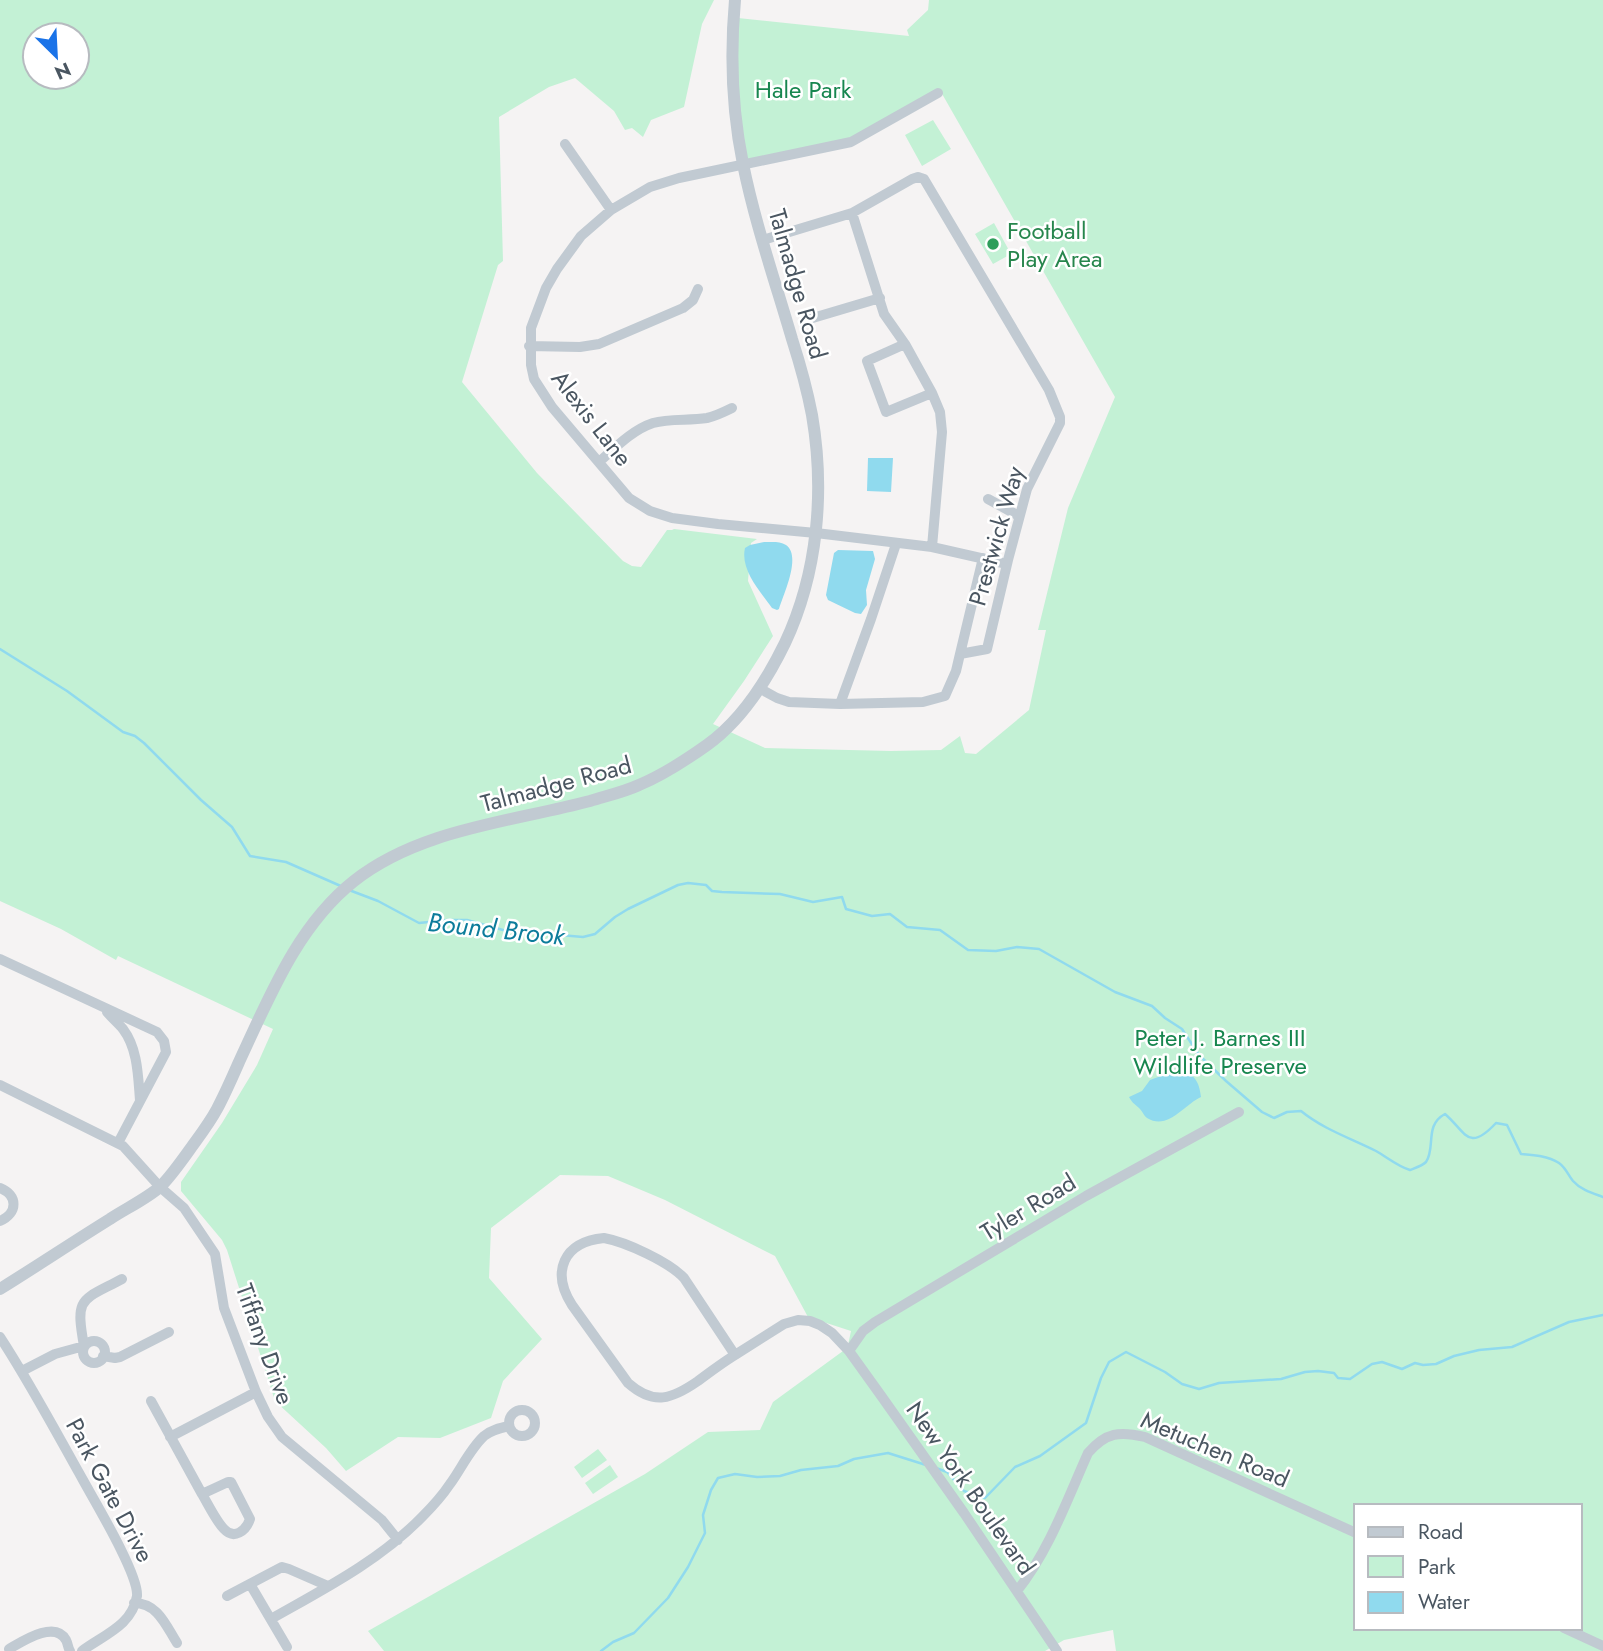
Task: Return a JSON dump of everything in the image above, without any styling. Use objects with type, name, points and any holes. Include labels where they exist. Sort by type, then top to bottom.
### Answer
[{"type":"street","name":"Talmadge Road","points":[[0,1289],[160,1187],[218,1108],[260,1016],[305,933],[338,894],[353,881],[416,846],[638,786],[666,772],[712,742],[731,725],[748,705],[782,649],[800,608],[807,582],[816,533],[817,479],[812,416],[806,384],[763,240],[737,131],[732,62],[736,0]]},
{"type":"street","name":"Alexis Lane","points":[[938,93],[851,142],[679,178],[650,187],[611,210],[582,236],[551,278],[531,328],[531,365],[534,379],[542,394],[629,498],[650,511],[672,518],[718,524],[932,547],[1007,564]]},
{"type":"street","points":[[565,144],[611,210]]},
{"type":"street","name":"Prestwick Way","points":[[763,240],[852,214],[918,177],[924,179],[1049,390],[1060,423],[1027,489],[987,649],[960,654]]},
{"type":"street","points":[[852,214],[884,314],[905,344],[940,412],[942,432],[932,547]]},
{"type":"street","points":[[529,346],[580,347],[599,344],[683,308],[693,300],[698,289]]},
{"type":"street","points":[[806,320],[880,298]]},
{"type":"street","points":[[905,344],[867,360],[886,412],[932,393]]},
{"type":"street","points":[[599,462],[640,429],[653,423],[708,418],[732,408]]},
{"type":"street","points":[[988,499],[1019,516]]},
{"type":"street","points":[[840,704],[896,544]]},
{"type":"street","points":[[759,688],[789,702],[923,702],[945,696],[956,671],[983,558]]},
{"type":"street","points":[[0,959],[157,1032],[164,1041],[166,1052],[118,1143]]},
{"type":"street","points":[[102,1007],[124,1031],[132,1048],[138,1073],[140,1101]]},
{"type":"street","name":"Tiffany Drive","points":[[0,1085],[123,1146],[184,1209],[215,1254],[224,1308],[268,1417],[282,1437],[382,1520],[398,1541]]},
{"type":"street","name":"Tyler Road","points":[[849,1351],[863,1331],[875,1322],[1086,1196],[1238,1112]]},
{"type":"street","points":[[0,1188],[9,1193],[14,1202],[12,1213],[0,1221]]},
{"type":"street","name":"New York Boulevard","points":[[735,1354],[684,1279],[670,1266],[622,1243],[604,1238],[594,1239],[574,1248],[563,1263],[562,1284],[565,1294],[628,1383],[652,1398],[672,1396],[683,1391],[784,1324],[798,1320],[810,1321],[832,1333],[849,1351],[964,1513],[1057,1651]]},
{"type":"street","points":[[22,1371],[55,1354],[84,1346],[90,1342],[103,1346],[103,1356],[95,1363],[84,1357],[84,1346],[79,1313],[87,1297],[122,1279]]},
{"type":"street","points":[[103,1356],[115,1359],[169,1332]]},
{"type":"street","name":"Park Gate Drive","points":[[0,1337],[22,1371],[117,1542],[135,1583],[137,1596],[128,1618],[82,1651]]},
{"type":"street","points":[[170,1437],[256,1392]]},
{"type":"street","points":[[151,1401],[202,1494],[224,1530],[232,1534],[244,1530],[250,1519],[231,1482],[202,1494]]},
{"type":"street","points":[[271,1619],[368,1563],[398,1541],[449,1485],[466,1458],[485,1436],[509,1426]]},
{"type":"street","name":"Metuchen Road","points":[[1017,1591],[1042,1553],[1088,1453],[1098,1441],[1114,1434],[1127,1433],[1145,1437],[1354,1532]]},
{"type":"street","points":[[227,1596],[282,1567],[328,1586]]},
{"type":"street","points":[[250,1584],[286,1647]]},
{"type":"street","points":[[134,1603],[142,1603],[159,1614],[177,1643]]},
{"type":"street","points":[[9,1649],[48,1630],[66,1639],[70,1651]]},
{"type":"street","points":[[1568,1630],[1603,1646]]},
{"type":"green space","name":"Peter J. Barnes III Wildlife Preserve","points":[[0,0],[714,0],[702,24],[684,107],[651,120],[643,137],[632,128],[625,130],[614,111],[575,78],[549,87],[499,117],[503,261],[498,265],[462,382],[537,473],[623,561],[632,566],[641,567],[667,530],[757,539],[751,543],[748,581],[773,636],[713,724],[765,748],[941,750],[960,736],[965,753],[976,754],[1029,710],[1046,630],[1038,630],[1068,508],[1115,397],[941,92],[862,137],[743,165],[736,96],[738,18],[909,36],[907,30],[928,10],[929,0],[1603,0],[1603,1651],[1116,1651],[1113,1630],[1064,1640],[1045,1651],[384,1651],[368,1631],[645,1474],[708,1432],[760,1430],[773,1402],[847,1350],[851,1331],[808,1317],[775,1256],[665,1200],[608,1176],[560,1175],[491,1228],[489,1278],[542,1339],[503,1381],[491,1418],[440,1438],[398,1437],[346,1471],[326,1448],[275,1401],[227,1250],[222,1240],[181,1191],[181,1182],[222,1123],[257,1065],[273,1029],[118,956],[116,960],[61,929],[0,901]]},
{"type":"green space","points":[[933,120],[951,149],[922,166],[905,135]]},
{"type":"green space","name":"Football Play Area","points":[[994,223],[1011,254],[993,264],[975,234]]},
{"type":"green space","points":[[598,1449],[607,1460],[582,1478],[574,1467]]},
{"type":"green space","points":[[610,1465],[618,1477],[593,1494],[585,1483]]},
{"type":"water","points":[[868,458],[893,458],[891,492],[867,491]]},
{"type":"water","points":[[764,542],[786,545],[792,558],[790,576],[777,610],[772,608],[757,587],[745,564],[745,548]]},
{"type":"water","points":[[838,550],[873,551],[875,559],[866,590],[867,605],[861,614],[828,600],[826,595],[834,553]]},
{"type":"water","points":[[1180,1069],[1195,1079],[1201,1097],[1169,1119],[1155,1121],[1147,1118],[1129,1097],[1142,1091],[1150,1080]]},
{"type":"waterway","name":"Bound Brook","points":[[0,649],[67,691],[123,732],[144,743],[232,827],[250,856],[286,862],[343,887]]},
{"type":"waterway","name":"Bound Brook","points":[[349,890],[378,901],[419,923],[467,920],[503,930],[583,937],[595,934],[628,909],[678,885],[688,883],[706,885],[712,891],[780,894],[813,902],[842,897],[846,909],[872,916],[890,914],[907,927],[940,930],[968,950],[996,951],[1017,947],[1039,949],[1115,992],[1152,1006],[1182,1029],[1199,1055],[1226,1081],[1262,1112],[1274,1118],[1287,1112],[1301,1111],[1410,1170],[1426,1162],[1432,1130],[1445,1114],[1463,1133],[1473,1138],[1487,1132],[1496,1123],[1507,1125],[1521,1154],[1541,1156],[1559,1163],[1580,1187],[1603,1197]]},
{"type":"waterway","points":[[936,1468],[947,1472],[964,1491],[985,1498],[1015,1467],[1040,1456],[1086,1423],[1109,1362],[1126,1352],[1182,1384],[1199,1389],[1219,1383],[1281,1379],[1318,1371],[1350,1379],[1372,1364],[1382,1362],[1402,1369],[1415,1363],[1436,1364],[1479,1350],[1512,1347],[1569,1322],[1603,1315]]},
{"type":"waterway","points":[[601,1651],[613,1642],[634,1633],[668,1598],[705,1533],[703,1515],[718,1478],[735,1474],[780,1476],[801,1470],[838,1466],[854,1459],[888,1453],[926,1465]]},
{"type":"place","name":"Football Play Area","points":[[993,244]]},
{"type":"park label","name":"Hale Park","points":[[803,89]]}]
